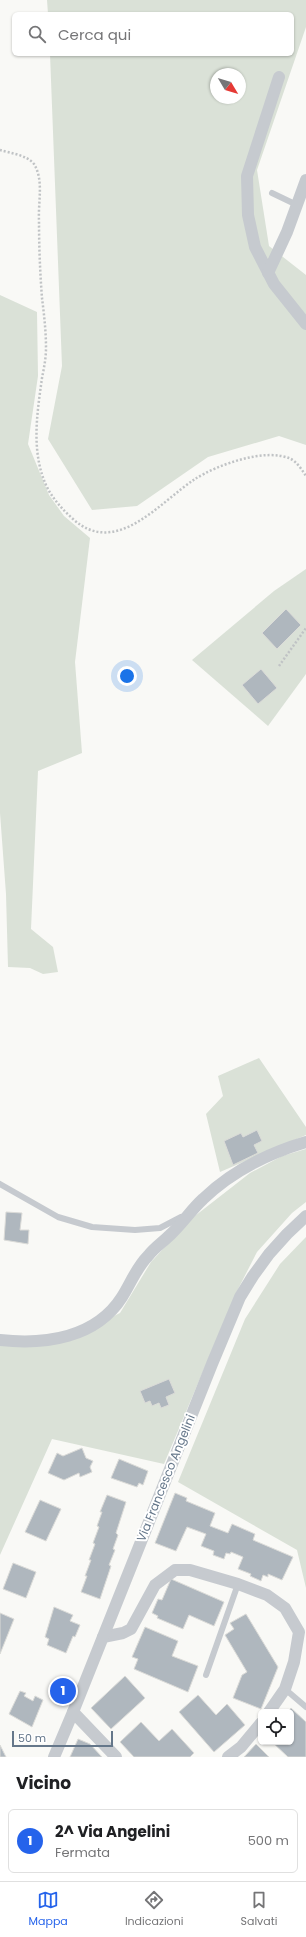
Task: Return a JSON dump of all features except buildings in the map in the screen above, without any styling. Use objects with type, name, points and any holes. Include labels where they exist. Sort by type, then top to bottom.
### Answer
[{"type":"street","points":[[279,77],[247,176],[248,215],[255,247],[268,273],[274,284],[306,324]]},
{"type":"street","points":[[268,273],[306,180]]},
{"type":"street","points":[[0,1340],[36,1342],[58,1338],[82,1331],[104,1319],[122,1298],[138,1267],[149,1254],[170,1236],[194,1208],[226,1180],[256,1162],[291,1146],[306,1142]]},
{"type":"street","name":"Via Francesco Angelini","points":[[54,1757],[240,1297],[269,1254],[306,1216]]},
{"type":"street","points":[[103,1637],[123,1633],[131,1629],[155,1585],[175,1570],[190,1570],[238,1584],[267,1595],[285,1608],[299,1632],[294,1662],[285,1688],[271,1709]]},
{"type":"street","points":[[73,1712],[116,1757]]},
{"type":"street","points":[[228,1757],[241,1747],[258,1727]]},
{"type":"lane","points":[[272,193],[297,205]]},
{"type":"lane","points":[[0,1184],[58,1217],[92,1227],[135,1230],[160,1228],[173,1222],[194,1208]]},
{"type":"lane","points":[[206,1675],[238,1584]]},
{"type":"lane","points":[[285,1688],[306,1707]]},
{"type":"path","points":[[0,150],[32,162],[37,171],[40,185],[38,218],[46,349],[36,438],[38,458],[46,485],[59,506],[87,528],[100,533],[120,530],[145,518],[190,482],[214,468],[258,456],[277,455],[292,460],[306,476]]},
{"type":"path","points":[[279,666],[306,628]]},
{"type":"shaded area","points":[[47,0],[306,0],[306,27],[257,170],[269,246],[306,275],[306,445],[279,436],[208,457],[137,506],[92,510],[48,439],[62,366],[50,56],[294,56],[294,12],[48,12]]},
{"type":"shaded area","points":[[0,295],[37,312],[38,376],[28,444],[49,495],[64,516],[90,538],[75,662],[82,753],[38,771],[31,929],[53,947],[58,972],[43,974],[30,968],[8,967],[6,894],[0,813]]},
{"type":"shaded area","points":[[306,569],[306,674],[268,726],[192,660],[274,591]]},
{"type":"shaded area","points":[[259,1058],[306,1127],[306,1135],[220,1172],[206,1114],[223,1096],[218,1076]]},
{"type":"shaded area","points":[[306,1149],[306,1202],[292,1213],[257,1252],[236,1293],[164,1464],[52,1439],[0,1555],[0,1344],[63,1341],[120,1313],[151,1262],[191,1219],[250,1173],[282,1156]]},
{"type":"shaded area","points":[[306,1237],[306,1588],[297,1550],[178,1482],[245,1319],[280,1264]]},
{"type":"place","name":"2^ Via Angelini","points":[[63,1691]]}]
